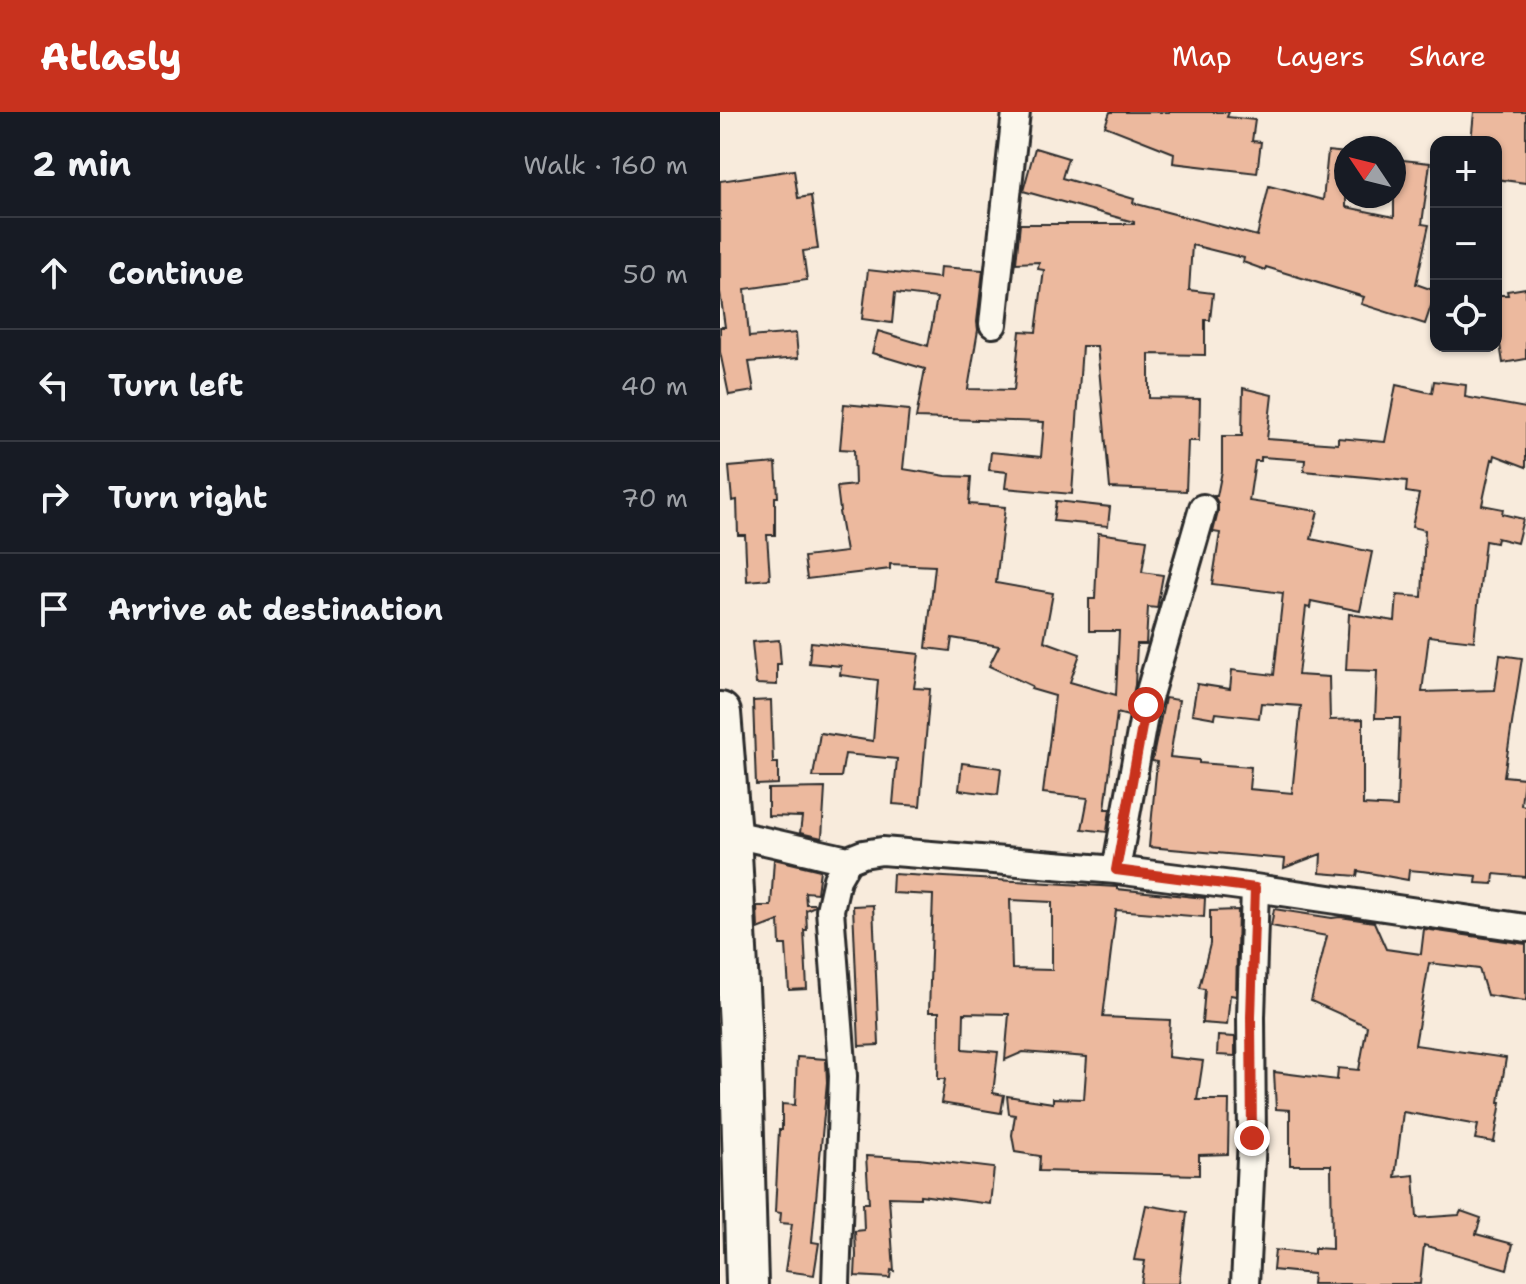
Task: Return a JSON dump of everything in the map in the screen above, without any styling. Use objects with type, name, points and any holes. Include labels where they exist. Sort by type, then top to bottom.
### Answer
[{"type":"main road","points":[[720,713],[740,1027],[747,1284]]},
{"type":"street","points":[[993,324],[1016,112]]},
{"type":"street","points":[[1116,870],[1146,705],[1203,508]]},
{"type":"street","points":[[730,834],[848,860],[882,851],[1116,870],[1526,928]]},
{"type":"street","points":[[836,1284],[843,1076],[830,910],[837,879],[848,860]]},
{"type":"street","points":[[1245,1284],[1252,1138],[1251,1017],[1255,888]]},
{"type":"building","points":[[1110,112],[1229,112],[1227,117],[1255,120],[1252,141],[1261,142],[1257,173],[1173,163],[1174,153],[1105,126]]},
{"type":"building","points":[[1474,112],[1526,112],[1526,183],[1502,180],[1502,136],[1472,136]]},
{"type":"building","points":[[1035,148],[1068,158],[1062,178],[1134,199],[1133,203],[1257,236],[1269,186],[1323,200],[1328,151],[1334,152],[1334,208],[1351,208],[1394,217],[1394,208],[1406,208],[1406,160],[1430,163],[1422,224],[1429,225],[1416,284],[1430,289],[1430,309],[1425,324],[1361,304],[1364,297],[1266,267],[1265,270],[1243,262],[1244,258],[1192,245],[1189,290],[1213,293],[1210,320],[1205,320],[1205,355],[1149,354],[1149,398],[1200,399],[1199,441],[1188,441],[1186,491],[1110,488],[1097,346],[1082,346],[1072,494],[1005,488],[1007,472],[989,470],[991,452],[1041,457],[1044,422],[916,418],[925,369],[872,353],[878,331],[928,346],[937,298],[895,293],[892,323],[862,319],[868,270],[939,278],[940,267],[983,270],[978,330],[968,389],[1014,390],[1020,331],[1036,332],[1044,270],[1038,269],[1039,262],[1016,263],[1020,224],[1134,224],[1023,191]]},
{"type":"building","points":[[794,170],[798,198],[811,196],[818,249],[803,251],[807,280],[745,289],[749,337],[796,333],[798,358],[749,362],[754,391],[729,395],[720,352],[720,327],[725,327],[720,292],[720,181]]},
{"type":"building","points":[[1526,288],[1526,359],[1503,363],[1502,295],[1508,295],[1507,291]]},
{"type":"building","points":[[1434,381],[1466,385],[1465,397],[1526,408],[1526,467],[1495,455],[1482,505],[1503,509],[1502,514],[1523,519],[1517,543],[1497,538],[1496,543],[1485,541],[1474,641],[1429,636],[1422,692],[1495,690],[1500,655],[1522,658],[1504,776],[1524,778],[1521,805],[1526,806],[1526,877],[1494,874],[1493,884],[1476,883],[1477,876],[1409,870],[1408,880],[1358,871],[1357,876],[1320,873],[1321,854],[1284,868],[1285,859],[1149,847],[1157,762],[1152,761],[1165,698],[1179,700],[1170,757],[1199,760],[1199,763],[1251,767],[1249,789],[1292,793],[1301,706],[1261,703],[1259,718],[1216,713],[1215,718],[1192,714],[1197,684],[1230,689],[1232,670],[1274,675],[1283,593],[1212,584],[1220,533],[1213,532],[1218,512],[1214,496],[1217,496],[1222,471],[1222,436],[1242,436],[1243,388],[1272,395],[1267,439],[1338,444],[1338,438],[1385,442],[1396,385],[1432,393]],"holes":[[[1261,457],[1305,460],[1304,471],[1407,481],[1406,492],[1419,494],[1412,527],[1425,530],[1422,597],[1397,595],[1395,621],[1349,614],[1346,670],[1377,671],[1375,718],[1400,718],[1397,807],[1363,805],[1363,719],[1330,720],[1329,677],[1298,675],[1306,607],[1310,608],[1311,601],[1360,611],[1372,552],[1311,539],[1318,511],[1249,501],[1255,461],[1261,461]]]},
{"type":"building","points":[[844,404],[909,410],[903,469],[971,477],[969,504],[1005,507],[996,583],[1053,593],[1044,641],[1080,654],[1070,682],[1116,695],[1119,631],[1089,631],[1089,599],[1095,599],[1098,533],[1147,540],[1142,572],[1163,575],[1157,608],[1148,607],[1146,644],[1137,644],[1135,685],[1128,716],[1117,713],[1105,809],[1110,809],[1107,832],[1082,829],[1088,798],[1043,793],[1055,696],[1031,689],[1032,686],[989,666],[999,646],[952,638],[950,651],[926,648],[935,566],[890,564],[890,569],[807,579],[804,557],[846,552],[837,487],[855,485],[854,450],[840,449]]},
{"type":"building","points":[[776,463],[778,497],[775,497],[775,535],[767,535],[770,579],[747,581],[745,535],[738,535],[737,500],[732,501],[729,467]]},
{"type":"building","points":[[1056,501],[1110,507],[1108,526],[1053,521]]},
{"type":"building","points":[[779,640],[781,664],[777,664],[777,685],[756,684],[752,642]]},
{"type":"building","points":[[811,642],[919,654],[914,688],[930,689],[920,806],[893,804],[897,759],[845,754],[841,777],[813,777],[820,733],[873,741],[878,680],[840,675],[841,666],[809,663]]},
{"type":"building","points":[[771,700],[773,763],[778,763],[778,784],[756,785],[753,701]]},
{"type":"building","points":[[962,763],[1001,768],[998,795],[959,790]]},
{"type":"building","points":[[825,788],[822,838],[800,833],[802,817],[768,816],[768,789]]},
{"type":"building","points":[[774,859],[820,870],[817,893],[805,892],[806,904],[815,906],[806,910],[807,930],[804,930],[807,989],[789,990],[786,945],[780,945],[779,921],[758,929],[757,906],[771,906]]},
{"type":"building","points":[[893,874],[1117,887],[1205,898],[1204,917],[1116,910],[1103,1017],[1170,1020],[1168,1057],[1203,1061],[1197,1100],[1229,1100],[1228,1154],[1199,1155],[1199,1175],[1039,1171],[1040,1156],[1015,1152],[1012,1135],[1015,1115],[1009,1114],[1007,1096],[1053,1103],[1053,1098],[1084,1099],[1087,1057],[1023,1052],[1005,1060],[1009,1014],[964,1013],[963,1049],[998,1052],[993,1093],[1004,1095],[1001,1113],[941,1103],[945,1079],[938,1079],[939,1012],[929,1012],[933,895],[892,893]],"holes":[[[1010,900],[1052,902],[1052,970],[1012,969]]]},
{"type":"building","points":[[873,905],[879,1045],[859,1046],[853,906]]},
{"type":"building","points":[[1274,909],[1374,922],[1386,949],[1421,954],[1424,929],[1526,944],[1526,1001],[1487,995],[1479,969],[1429,963],[1415,1045],[1506,1058],[1501,1102],[1494,1142],[1475,1139],[1478,1125],[1403,1112],[1395,1177],[1414,1175],[1417,1218],[1459,1215],[1461,1211],[1481,1218],[1476,1234],[1513,1244],[1507,1269],[1424,1245],[1420,1284],[1312,1284],[1313,1274],[1273,1270],[1275,1250],[1314,1254],[1314,1248],[1332,1249],[1331,1165],[1290,1165],[1290,1110],[1276,1109],[1274,1072],[1337,1080],[1338,1068],[1359,1070],[1367,1026],[1311,1001],[1327,936],[1271,926]]},
{"type":"building","points":[[1238,910],[1236,996],[1230,995],[1227,1025],[1202,1023],[1205,989],[1199,988],[1210,944],[1210,911]]},
{"type":"building","points":[[1218,1036],[1235,1037],[1235,1056],[1217,1055]]},
{"type":"building","points":[[797,1057],[826,1059],[827,1082],[812,1242],[819,1243],[814,1275],[785,1271],[792,1224],[780,1223],[781,1213],[775,1212],[782,1104],[795,1105]]},
{"type":"building","points":[[866,1156],[994,1168],[990,1204],[920,1195],[920,1198],[889,1197],[894,1271],[891,1270],[890,1278],[855,1276],[855,1231],[864,1230],[863,1203],[869,1203]]},
{"type":"building","points":[[1146,1205],[1187,1212],[1179,1284],[1141,1284],[1145,1261],[1134,1260]]},
{"type":"route","points":[[1146,705],[1116,870],[1255,888],[1251,1017],[1252,1138]]}]
